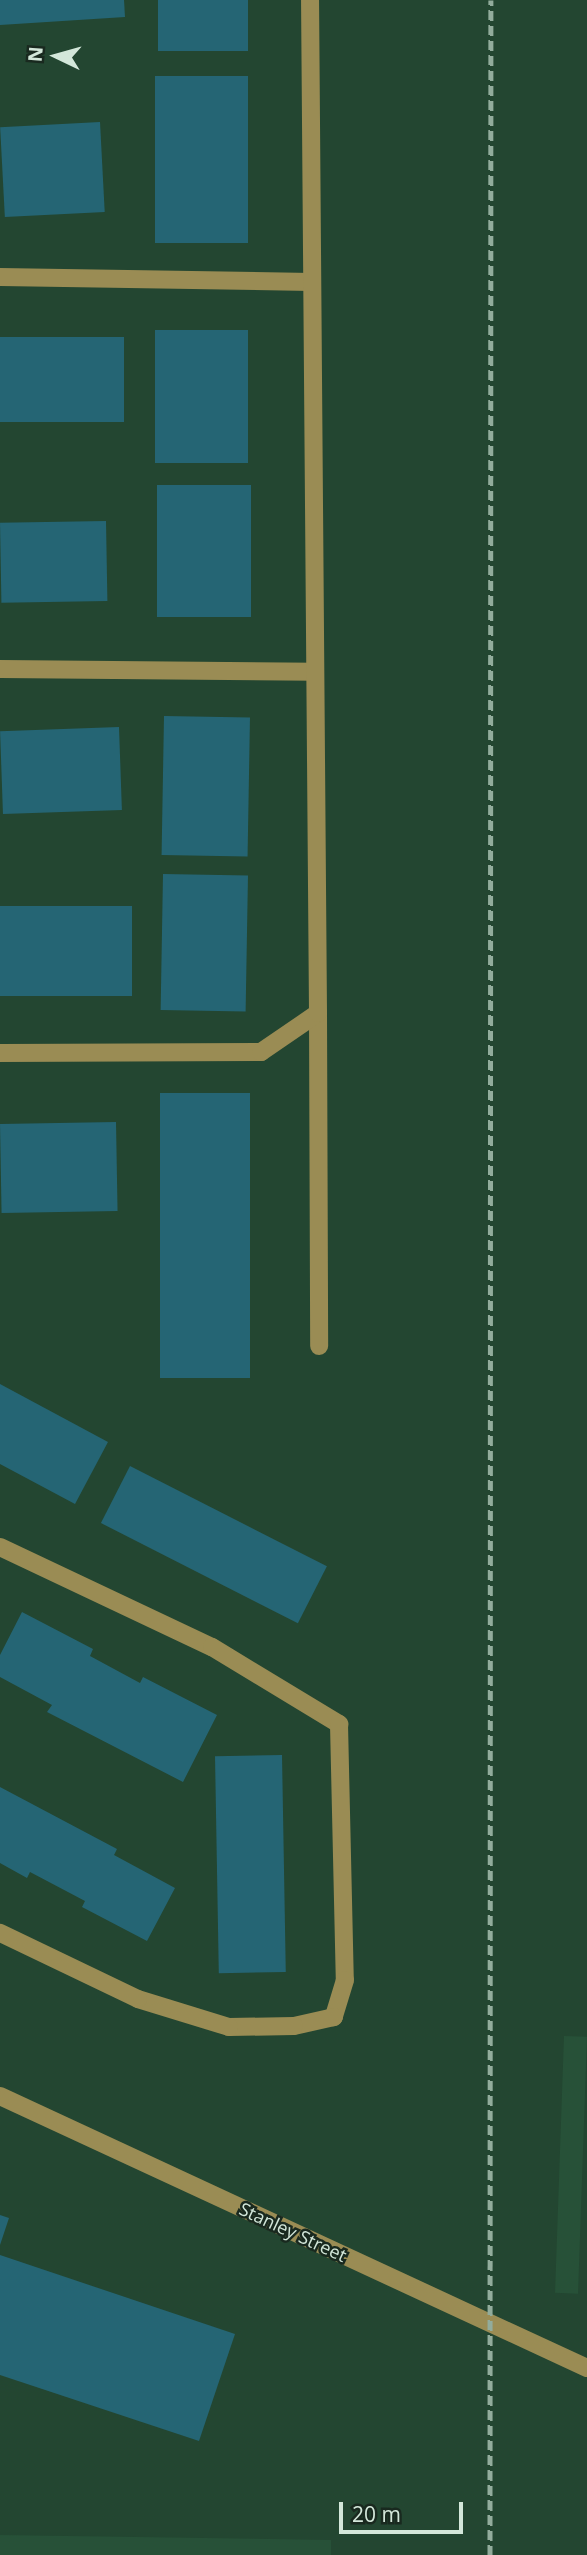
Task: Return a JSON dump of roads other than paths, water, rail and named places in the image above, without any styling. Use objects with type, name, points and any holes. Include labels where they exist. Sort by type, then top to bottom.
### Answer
[{"type":"street","points":[[310,0],[319,1346]]},
{"type":"street","points":[[0,277],[312,282]]},
{"type":"street","points":[[0,669],[315,671]]},
{"type":"street","points":[[0,1053],[261,1052],[318,1013]]},
{"type":"street","points":[[0,1547],[212,1647],[339,1724],[345,1980],[334,2017],[294,2026],[229,2027],[138,1999],[0,1933]]},
{"type":"street","name":"Stanley Street","points":[[0,2096],[587,2368]]},
{"type":"railway","points":[[490,2555],[491,0]]}]
